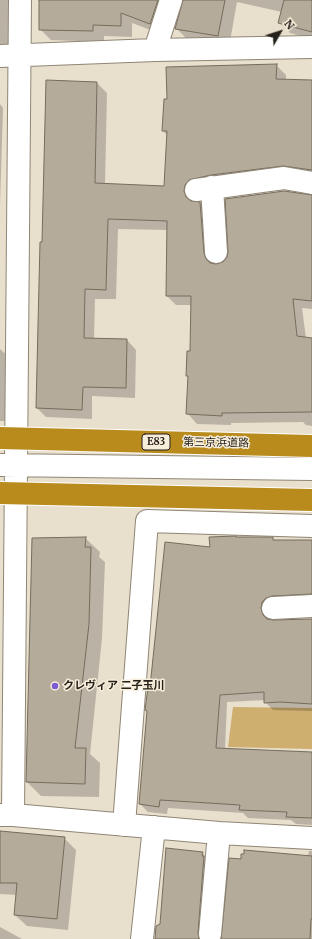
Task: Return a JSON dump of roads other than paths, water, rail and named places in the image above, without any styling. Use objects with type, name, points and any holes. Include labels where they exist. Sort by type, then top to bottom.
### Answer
[{"type":"highway","name":"第三京浜道路","points":[[0,438],[312,446]]},
{"type":"highway","points":[[0,493],[312,500]]},
{"type":"street","points":[[20,0],[9,55],[7,815],[219,833],[312,838]]},
{"type":"street","points":[[155,50],[171,0]]},
{"type":"street","points":[[9,55],[312,47]]},
{"type":"street","points":[[216,252],[204,188],[284,178],[312,183]]},
{"type":"street","points":[[8,465],[312,469]]},
{"type":"street","points":[[124,825],[147,521],[312,526]]},
{"type":"street","points":[[273,608],[312,606]]},
{"type":"street","points":[[142,939],[154,827]]},
{"type":"street","points":[[210,934],[219,833]]},
{"type":"place","name":"クレヴィア 二子玉川","points":[[55,686]]}]
